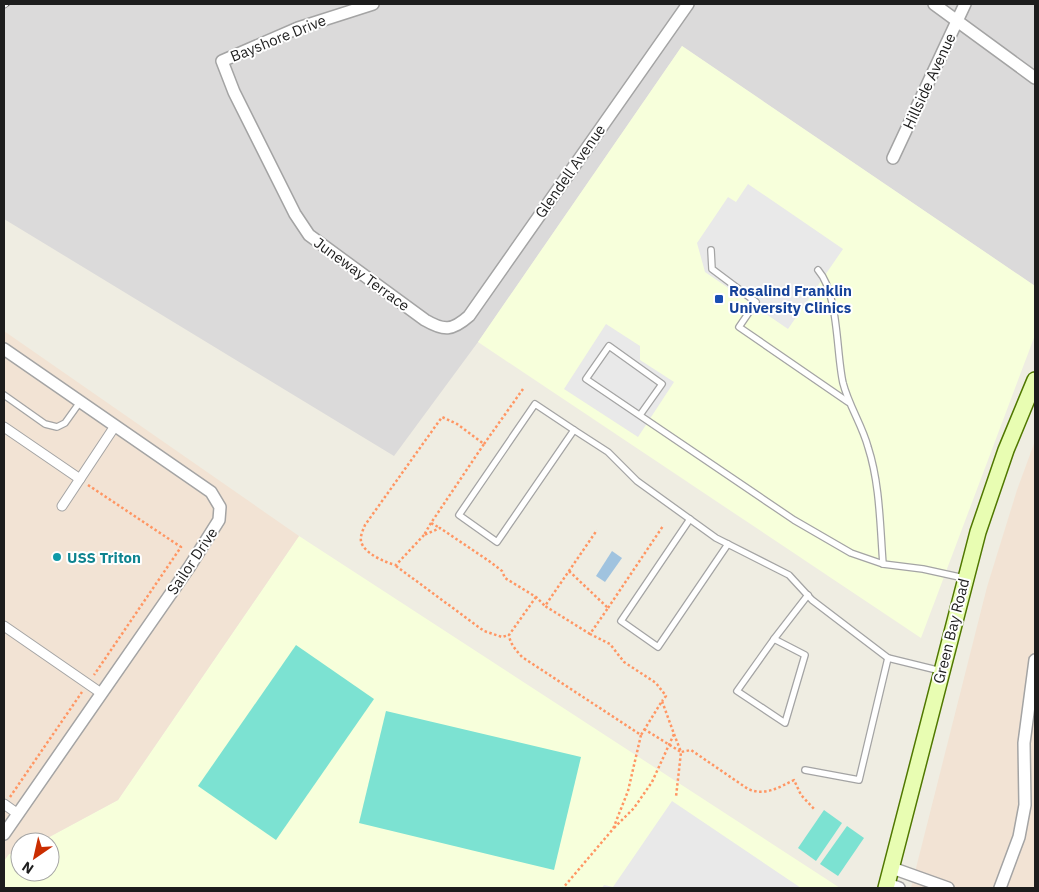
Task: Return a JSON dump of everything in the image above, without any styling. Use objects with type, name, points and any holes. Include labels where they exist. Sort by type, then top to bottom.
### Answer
[{"type":"main road","name":"Green Bay Road","points":[[891,887],[892,868],[964,578],[1006,450],[1035,380]]},
{"type":"street","name":"Bayshore Drive","points":[[250,125],[222,61],[298,28],[373,4]]},
{"type":"street","name":"Glendell Avenue","points":[[446,328],[456,326],[469,316],[688,4]]},
{"type":"street","points":[[934,4],[1035,78]]},
{"type":"street","name":"Hillside Avenue","points":[[893,158],[965,4]]},
{"type":"street","name":"Juneway Terrace","points":[[250,125],[295,214],[309,235],[425,320],[439,328],[446,328]]},
{"type":"street","name":"Sailor Drive","points":[[4,348],[211,492],[220,507],[219,520],[4,834]]},
{"type":"street","points":[[62,506],[115,426]]},
{"type":"street","points":[[4,427],[80,479]]},
{"type":"street","points":[[4,626],[102,693]]},
{"type":"street","points":[[1000,888],[1019,837],[1025,805],[1024,743],[1035,660]]},
{"type":"street","points":[[4,805],[18,814]]},
{"type":"street","points":[[892,868],[948,888]]},
{"type":"lane","points":[[712,250],[712,269],[756,302],[739,327],[848,402]]},
{"type":"lane","points":[[818,270],[825,278],[833,312],[843,382],[848,402],[868,446],[873,468],[883,564]]},
{"type":"lane","points":[[640,415],[662,384],[609,346],[586,379],[815,532],[851,553],[883,564],[923,569],[964,578]]},
{"type":"lane","points":[[4,395],[46,424],[57,427],[65,423],[80,402]]},
{"type":"lane","points":[[574,430],[497,542],[459,515],[535,404],[608,452],[637,481],[690,519],[728,544],[789,575],[808,596],[888,658],[941,671]]},
{"type":"lane","points":[[690,519],[621,621],[658,647],[728,544]]},
{"type":"lane","points":[[774,639],[805,655],[785,723],[737,691],[774,639],[808,596]]},
{"type":"lane","points":[[805,770],[859,780],[888,658]]},
{"type":"path","points":[[396,565],[424,535],[523,389]]},
{"type":"path","points":[[484,444],[448,419],[442,417],[438,420],[365,525],[360,540],[363,547],[386,563],[396,565],[484,631],[502,637],[509,635],[536,597]]},
{"type":"path","points":[[4,805],[180,548],[80,479]]},
{"type":"path","points":[[431,523],[489,561],[502,571],[505,578],[536,597],[545,606],[610,644],[630,667],[656,683],[666,696],[641,735],[628,790],[613,829]]},
{"type":"path","points":[[590,634],[663,526]]},
{"type":"path","points":[[424,535],[440,528]]},
{"type":"path","points":[[545,606],[597,530]]},
{"type":"path","points":[[570,571],[608,608]]},
{"type":"path","points":[[509,635],[510,642],[522,657],[641,735]]},
{"type":"path","points":[[662,701],[681,752],[676,797]]},
{"type":"path","points":[[644,728],[681,752],[691,750],[758,793],[770,791],[794,780],[801,795],[815,810]]},
{"type":"path","points":[[562,888],[613,829],[634,808],[652,782],[674,734]]},
{"type":"shaded area","points":[[4,4],[1035,4],[1035,286],[682,46],[478,342],[394,456],[4,219]]},
{"type":"shaded area","points":[[682,46],[1035,286],[1035,335],[921,638],[478,342]]},
{"type":"shaded area","points":[[748,184],[843,249],[788,329],[705,272],[697,243],[728,197],[736,202]]},
{"type":"shaded area","points":[[606,324],[640,346],[640,360],[674,382],[638,437],[564,389]]},
{"type":"shaded area","points":[[4,331],[299,536],[118,800],[59,832],[10,832],[10,854],[4,861]]},
{"type":"shaded area","points":[[1035,441],[1035,888],[911,888],[987,587],[1017,490]]},
{"type":"shaded area","points":[[299,536],[840,888],[4,888],[4,861],[9,854],[10,882],[60,882],[59,832],[118,800]]},
{"type":"shaded area","points":[[612,551],[622,558],[605,582],[596,576]]},
{"type":"shaded area","points":[[296,645],[374,699],[276,840],[198,786]]},
{"type":"shaded area","points":[[386,711],[581,757],[554,870],[359,823]]},
{"type":"shaded area","points":[[672,801],[801,888],[602,888],[604,885],[613,887]]},
{"type":"shaded area","points":[[824,810],[842,823],[816,861],[798,848]]},
{"type":"shaded area","points":[[847,826],[864,838],[838,876],[820,864]]},
{"type":"place","name":"Rosalind Franklin University Clinics","points":[[719,299]]},
{"type":"place","name":"USS Triton","points":[[57,557]]}]
